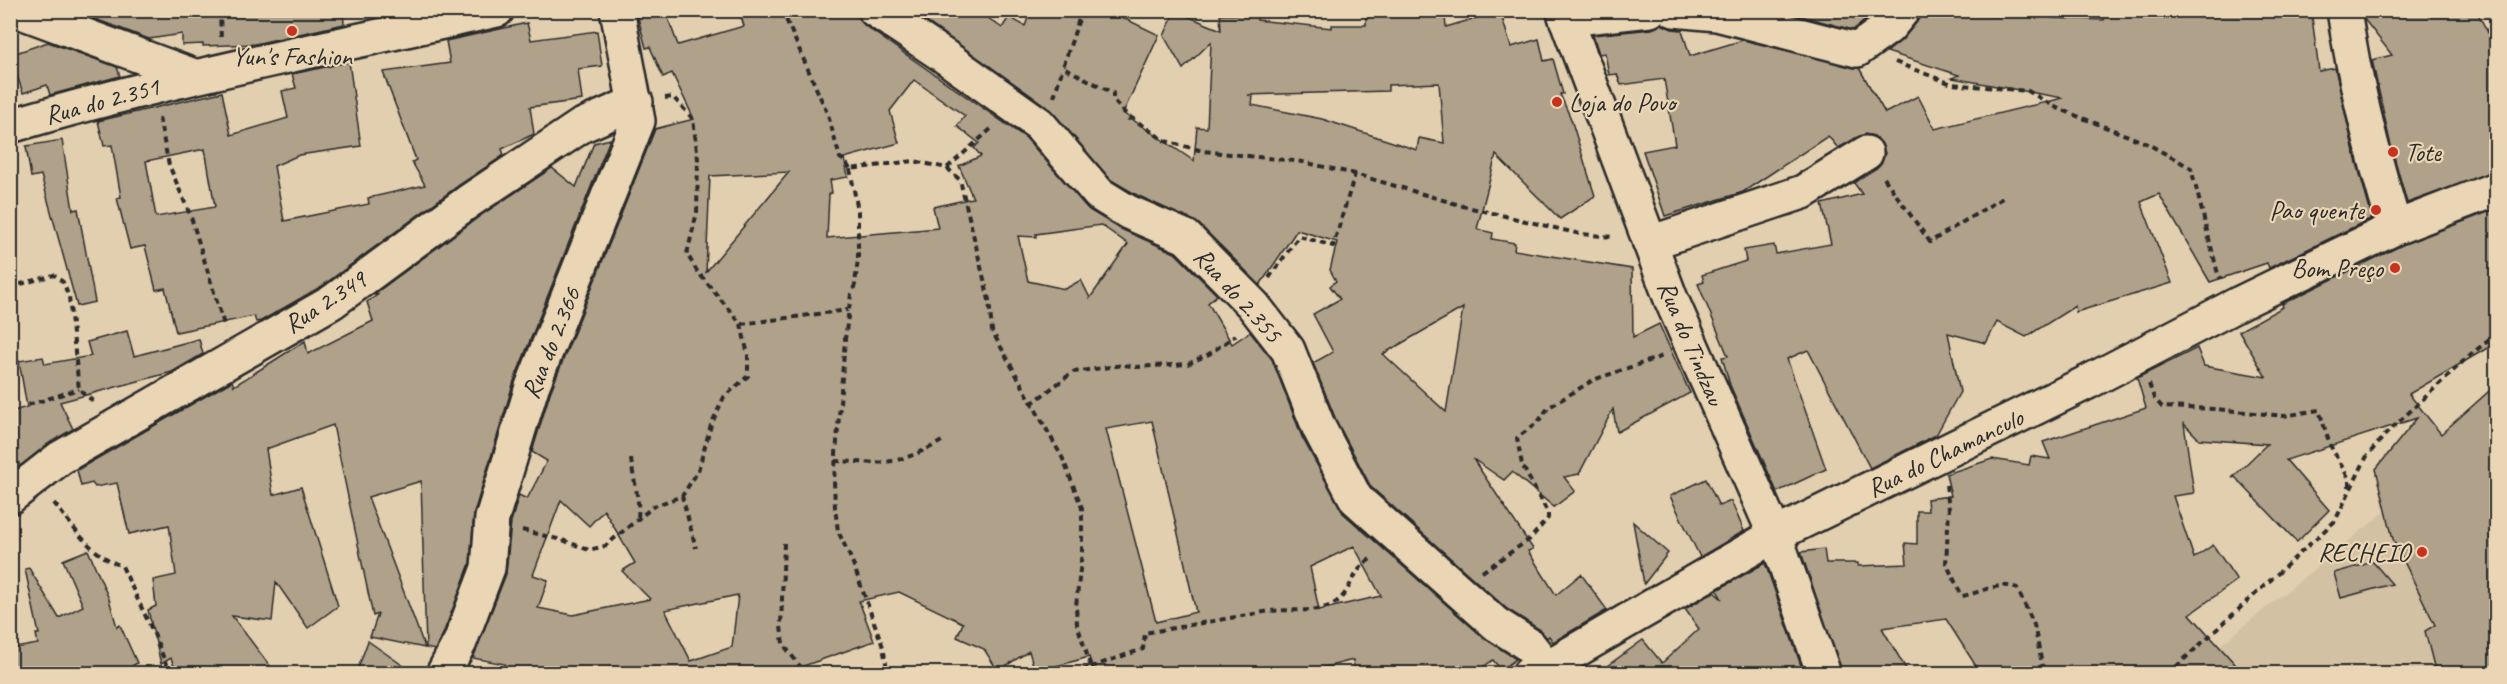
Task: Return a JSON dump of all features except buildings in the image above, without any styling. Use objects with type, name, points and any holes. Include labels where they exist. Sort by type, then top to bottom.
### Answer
[{"type":"street","points":[[16,10],[194,76]]},
{"type":"street","name":"Rua do 2.351","points":[[10,126],[194,76],[497,10]]},
{"type":"street","name":"Rua do 2.366","points":[[443,674],[460,642],[489,568],[492,518],[520,420],[638,122],[617,10]]},
{"type":"street","name":"Rua do 2.355","points":[[875,10],[1039,124],[1099,194],[1128,212],[1186,237],[1257,310],[1288,350],[1319,428],[1356,499],[1496,624],[1528,645],[1542,671]]},
{"type":"street","points":[[1564,15],[1650,10]]},
{"type":"street","points":[[1674,10],[1717,14],[1857,50],[1889,27],[1903,10]]},
{"type":"street","points":[[2344,10],[2352,67],[2374,160],[2395,228],[2496,189]]},
{"type":"street","name":"Rua do Tindzau","points":[[1564,15],[1691,344],[1775,535],[1824,674]]},
{"type":"street","name":"Rua 2.349","points":[[10,497],[60,458],[332,302],[469,201],[581,126],[636,102]]},
{"type":"street","points":[[1648,236],[1803,192],[1866,153]]},
{"type":"street","name":"Rua do Chamanculo","points":[[1542,671],[1775,535],[2395,228]]},
{"type":"path","points":[[782,10],[828,115],[840,158],[850,169],[858,211],[858,258],[855,285],[848,310],[835,461],[835,508],[838,531],[852,561],[883,646],[888,674]]},
{"type":"path","points":[[1082,10],[1063,67],[1113,93],[1113,100],[1126,114],[1165,141],[1203,151],[1303,162],[1355,174],[1463,206],[1580,234],[1616,237],[1648,236]]},
{"type":"path","points":[[1857,50],[1877,55],[1952,84],[2028,91],[2057,108],[2146,143],[2191,168],[2217,274],[2240,303]]},
{"type":"path","points":[[155,88],[162,141],[169,165],[191,218],[233,359]]},
{"type":"path","points":[[491,538],[508,529],[530,531],[589,550],[605,546],[654,506],[682,496],[698,471],[711,425],[724,397],[748,376],[748,355],[741,324],[697,271],[687,254],[697,212],[698,159],[693,119],[673,97],[636,102]]},
{"type":"path","points":[[948,168],[981,140],[1003,117],[1009,102]]},
{"type":"path","points":[[1866,153],[1930,242],[2004,197]]},
{"type":"path","points":[[850,169],[914,161],[948,168],[960,180],[989,300],[992,331],[1063,459],[1082,508],[1082,552],[1076,606],[1077,624],[1091,667]]},
{"type":"path","points":[[1031,404],[1073,372],[1087,372],[1124,365],[1136,367],[1188,364],[1209,354],[1257,310],[1299,236],[1333,246],[1355,174]]},
{"type":"path","points":[[10,287],[54,275],[63,282],[69,297],[79,389],[98,406],[108,429]]},
{"type":"path","points":[[741,324],[848,310]]},
{"type":"path","points":[[2168,674],[2335,521],[2367,456],[2386,434],[2471,354],[2496,335]]},
{"type":"path","points":[[1458,591],[1530,539],[1548,518],[1548,513],[1522,465],[1517,438],[1538,422],[1548,408],[1593,380],[1691,344]]},
{"type":"path","points":[[2124,363],[2147,378],[2154,398],[2162,407],[2216,409],[2284,416],[2319,410],[2330,446],[2349,479],[2349,494]]},
{"type":"path","points":[[28,405],[79,389]]},
{"type":"path","points":[[835,461],[888,463],[902,460],[945,438]]},
{"type":"path","points":[[1939,455],[1946,478],[1949,509],[1946,556],[1949,571],[1962,596],[2005,584],[2017,588],[2034,625],[2044,674]]},
{"type":"path","points":[[631,459],[633,479],[640,504],[638,518]]},
{"type":"path","points":[[37,475],[48,496],[87,544],[107,561],[122,566],[170,674]]},
{"type":"path","points":[[682,496],[696,548]]},
{"type":"path","points":[[1069,674],[1143,649],[1145,633],[1270,611],[1308,610],[1334,603],[1344,594],[1361,565],[1401,541]]},
{"type":"path","points":[[784,543],[781,616],[783,644],[806,674]]},
{"type":"shaded area","name":"RECHEIO","points":[[2496,414],[2496,673],[2182,674],[2408,493]]},
{"type":"place","name":"Yun's Fashion","points":[[292,31]]},
{"type":"place","name":"Loja do Povo","points":[[1557,102]]},
{"type":"place","name":"Tote","points":[[2393,152]]},
{"type":"place","name":"Pao quente","points":[[2376,210]]},
{"type":"place","name":"Bom Preço","points":[[2395,268]]},
{"type":"place","name":"RECHEIO","points":[[2422,552]]}]
